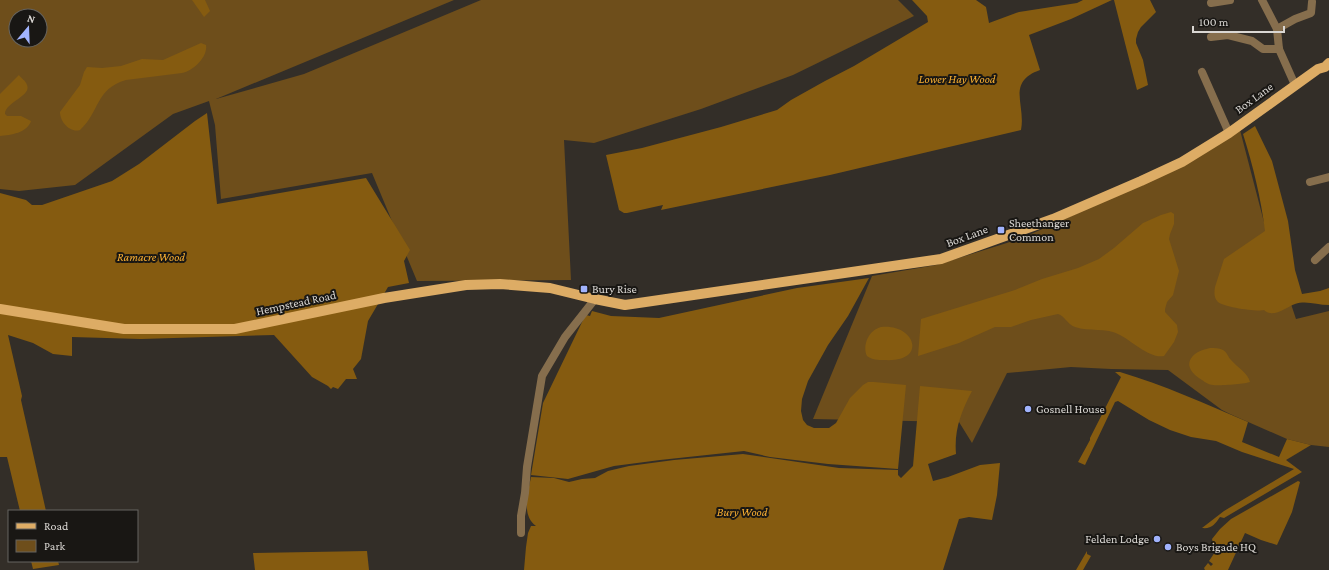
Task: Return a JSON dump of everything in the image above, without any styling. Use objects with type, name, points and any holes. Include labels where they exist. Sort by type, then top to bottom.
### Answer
[{"type":"main road","name":"Box Lane","points":[[595,299],[625,305],[941,259],[1054,219],[1144,180],[1193,156],[1229,133],[1318,69],[1328,68]]},
{"type":"main road","name":"Hempstead Road","points":[[0,309],[124,329],[235,329],[384,298],[466,285],[500,284],[550,288],[595,299]]},
{"type":"street","points":[[1211,3],[1230,0]]},
{"type":"street","points":[[1262,0],[1277,29],[1279,49],[1295,85]]},
{"type":"street","points":[[1277,29],[1295,19],[1311,13],[1312,1]]},
{"type":"street","points":[[1211,37],[1228,35],[1252,41],[1263,49],[1279,49]]},
{"type":"street","points":[[1202,72],[1229,133]]},
{"type":"street","points":[[1310,182],[1329,177]]},
{"type":"street","points":[[1315,260],[1329,247]]},
{"type":"street","points":[[521,533],[521,516],[542,376],[565,337],[595,299]]},
{"type":"green space","points":[[0,0],[454,0],[216,99],[304,74],[481,0],[898,0],[914,16],[793,75],[701,109],[594,143],[564,140],[571,280],[417,281],[372,173],[221,199],[215,125],[209,101],[173,114],[75,185],[19,191],[0,189]]},
{"type":"green space","points":[[192,0],[205,0],[210,11],[204,17]]},
{"type":"green space","name":"Lower Hay Wood","points":[[912,0],[976,0],[986,7],[989,23],[1019,12],[1077,3],[1083,0],[1112,0],[1071,19],[1029,35],[1040,70],[1030,75],[1023,81],[1020,88],[1022,121],[1021,130],[830,175],[661,210],[663,205],[627,213],[619,210],[606,155],[642,148],[777,110],[791,100],[854,66],[928,22],[927,16]]},
{"type":"green space","points":[[1114,0],[1150,0],[1156,12],[1141,27],[1136,39],[1136,43],[1143,60],[1148,85],[1137,90]]},
{"type":"green space","points":[[201,43],[206,45],[205,54],[199,63],[186,72],[126,80],[109,89],[103,95],[91,116],[80,130],[73,130],[66,126],[60,116],[60,112],[80,85],[87,67],[102,68],[121,66],[142,59],[163,60]]},
{"type":"green space","points":[[19,75],[25,81],[27,89],[26,92],[9,106],[5,114],[7,116],[21,116],[31,121],[22,131],[0,136],[0,94]]},
{"type":"green space","name":"Ramacre Wood","points":[[207,113],[217,204],[366,178],[410,250],[404,261],[409,283],[388,287],[368,321],[361,359],[353,369],[357,379],[346,379],[338,389],[333,387],[331,389],[312,377],[274,335],[141,339],[72,337],[72,356],[53,354],[33,343],[8,335],[46,510],[20,510],[7,457],[0,457],[0,193],[26,200],[32,205],[42,205],[112,181],[139,164]]},
{"type":"green space","points":[[1255,126],[1272,161],[1288,221],[1295,270],[1302,294],[1329,288],[1329,305],[1299,303],[1291,305],[1280,312],[1271,313],[1264,310],[1248,310],[1226,306],[1218,302],[1216,299],[1214,293],[1215,287],[1224,259],[1265,231],[1256,182],[1243,134]]},
{"type":"green space","points":[[1240,130],[1265,226],[1296,319],[1329,311],[1329,447],[1311,445],[1287,439],[1230,414],[1222,410],[1168,370],[1071,367],[1007,373],[972,443],[959,422],[813,419],[872,276],[936,265],[1020,239],[1180,167]]},
{"type":"green space","points":[[1171,212],[1174,214],[1174,224],[1169,239],[1179,271],[1173,295],[1167,302],[1165,312],[1177,325],[1178,332],[1174,342],[1164,356],[1153,355],[1125,338],[1109,331],[1075,327],[1058,314],[1031,320],[1011,327],[995,327],[959,343],[918,356],[921,319],[1015,290],[1042,279],[1078,268],[1099,259],[1143,223]]},
{"type":"green space","points":[[869,278],[848,316],[828,345],[808,381],[802,399],[801,411],[803,420],[807,425],[814,428],[829,428],[836,423],[850,398],[868,382],[906,385],[898,469],[828,464],[770,457],[744,451],[614,466],[568,479],[531,475],[543,403],[583,320],[586,315],[590,316],[592,311],[611,316],[659,318],[797,288]]},
{"type":"green space","points":[[881,327],[893,327],[909,336],[912,343],[912,350],[907,356],[898,359],[877,360],[867,356],[865,347],[868,338],[873,331]]},
{"type":"green space","points":[[1210,348],[1218,348],[1224,351],[1242,370],[1250,382],[1231,385],[1212,385],[1195,375],[1189,365],[1192,356]]},
{"type":"green space","points":[[1115,372],[1136,377],[1169,389],[1248,422],[1242,442],[1279,457],[1287,439],[1311,445],[1286,460],[1302,472],[1224,518],[1220,517],[1211,527],[1202,528],[1224,511],[1294,469],[1242,452],[1216,441],[1191,437],[1170,430],[1149,420],[1118,401],[1115,402],[1085,465],[1078,462],[1121,377]]},
{"type":"green space","name":"Bury Wood","points":[[920,386],[972,391],[959,421],[956,437],[956,454],[928,464],[933,481],[980,465],[1000,463],[997,495],[992,520],[969,517],[959,519],[943,570],[524,570],[528,533],[531,526],[536,526],[528,516],[527,510],[527,497],[531,477],[554,478],[569,482],[595,478],[608,471],[629,466],[674,460],[743,454],[839,468],[898,470],[898,475],[901,478],[913,466]]},
{"type":"green space","points":[[1298,481],[1300,482],[1292,512],[1277,545],[1245,533],[1228,570],[1205,570],[1204,568],[1208,563],[1211,566],[1213,564],[1209,561],[1215,552],[1212,539],[1220,529],[1231,519]]},
{"type":"green space","points":[[367,551],[369,570],[255,570],[253,553]]},
{"type":"green space","points":[[1087,551],[1087,554],[1091,556],[1083,570],[1076,570]]},
{"type":"green space","points":[[31,562],[58,562],[59,565],[33,569]]},
{"type":"place","name":"Sheethanger Common","points":[[1001,230]]},
{"type":"place","name":"Bury Rise","points":[[584,289]]},
{"type":"place","name":"Gosnell House","points":[[1028,409]]},
{"type":"place","name":"Felden Lodge","points":[[1157,539]]},
{"type":"place","name":"Boys Brigade HQ","points":[[1168,547]]}]
